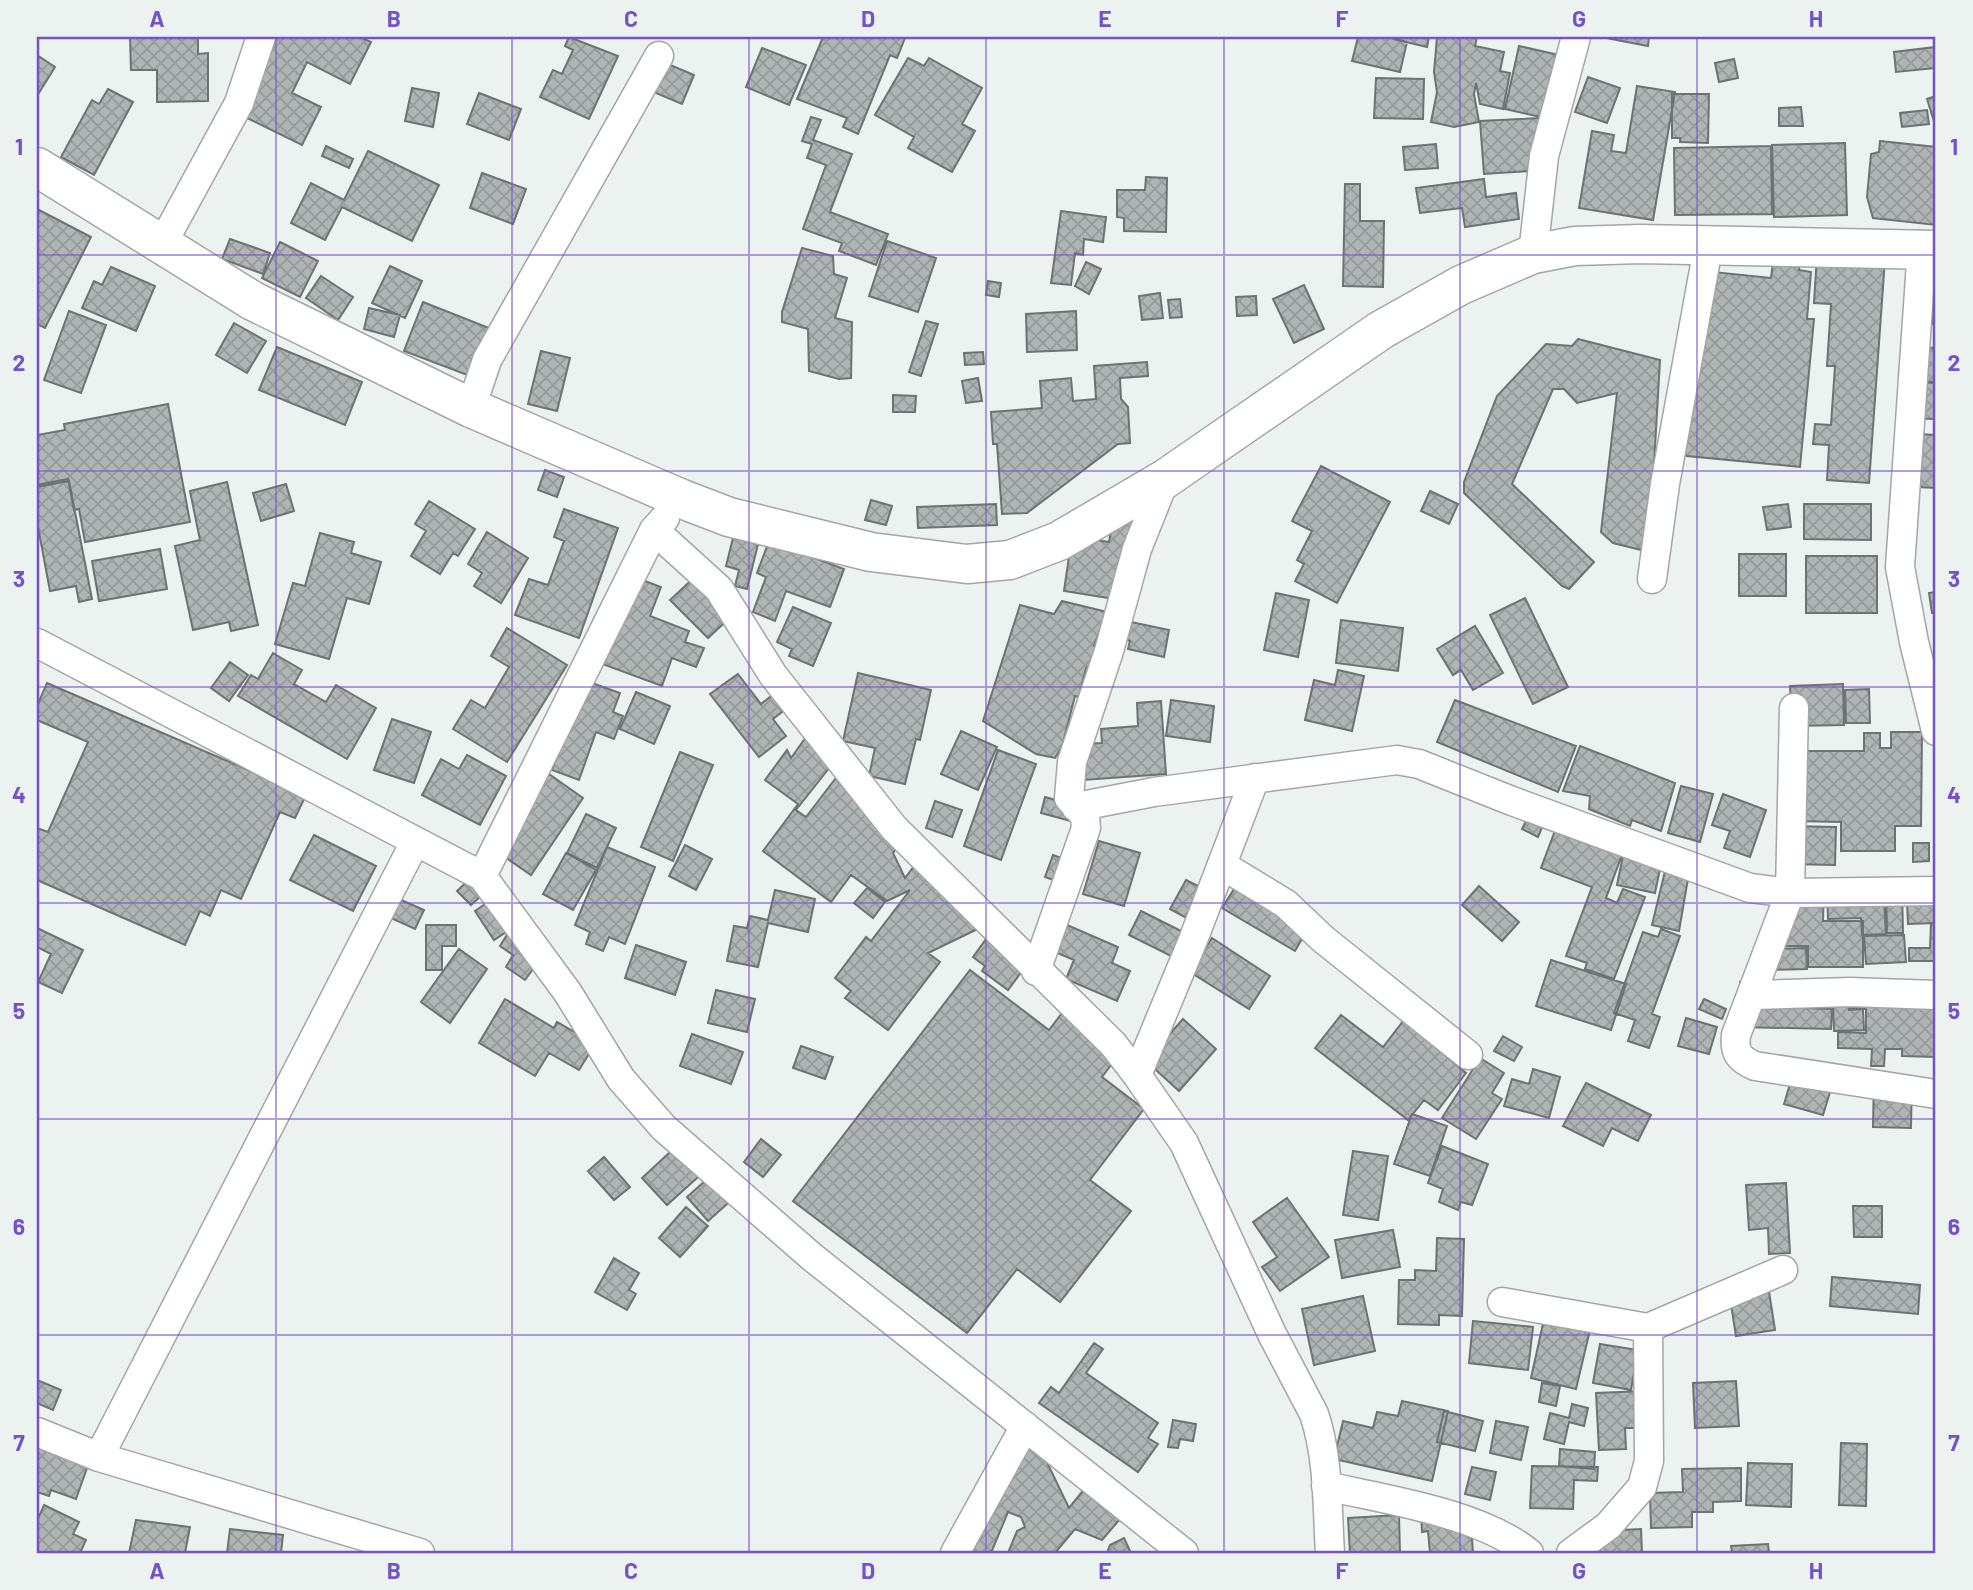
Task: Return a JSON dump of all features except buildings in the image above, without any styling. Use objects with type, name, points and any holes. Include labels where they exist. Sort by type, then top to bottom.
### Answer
[{"type":"main road","points":[[37,167],[253,301],[471,408],[682,499],[729,517],[871,552],[967,564],[1010,560],[1059,541],[1165,479],[1266,406],[1381,330],[1461,285],[1533,254],[1575,246],[1929,249]]},
{"type":"street","points":[[162,246],[239,103],[261,37]]},
{"type":"street","points":[[1533,254],[1544,156],[1576,37]]},
{"type":"street","points":[[471,408],[486,360],[659,56]]},
{"type":"street","points":[[1652,579],[1665,484],[1707,247]]},
{"type":"street","points":[[1929,249],[1900,567],[1914,642],[1936,731]]},
{"type":"street","points":[[1037,971],[1086,828],[1085,816],[1069,798],[1072,762],[1110,651],[1137,549],[1165,479]]},
{"type":"street","points":[[482,876],[654,530],[682,499]]},
{"type":"street","points":[[654,530],[719,589],[773,675],[894,828],[1113,1044],[1184,1143],[1319,1429],[1330,1553]]},
{"type":"street","points":[[42,656],[482,876],[568,993],[621,1079],[664,1128],[812,1257],[1184,1553]]},
{"type":"street","points":[[1794,708],[1790,893],[1754,995],[1736,1035],[1736,1052],[1741,1060],[1755,1066],[1936,1094]]},
{"type":"street","points":[[1076,807],[1255,778],[1397,760],[1419,764],[1750,888],[1790,893],[1936,891]]},
{"type":"street","points":[[1137,1074],[1255,778]]},
{"type":"street","points":[[99,1457],[415,842]]},
{"type":"street","points":[[1222,865],[1286,904],[1323,939],[1468,1055]]},
{"type":"street","points":[[1754,995],[1850,992],[1936,995]]},
{"type":"street","points":[[1502,1302],[1648,1328],[1783,1270]]},
{"type":"street","points":[[1571,1553],[1608,1526],[1642,1487],[1649,1461],[1648,1328]]},
{"type":"street","points":[[955,1553],[1025,1426]]},
{"type":"street","points":[[37,1432],[99,1457],[416,1553]]},
{"type":"street","points":[[1326,1486],[1449,1514],[1518,1545],[1529,1553]]}]
